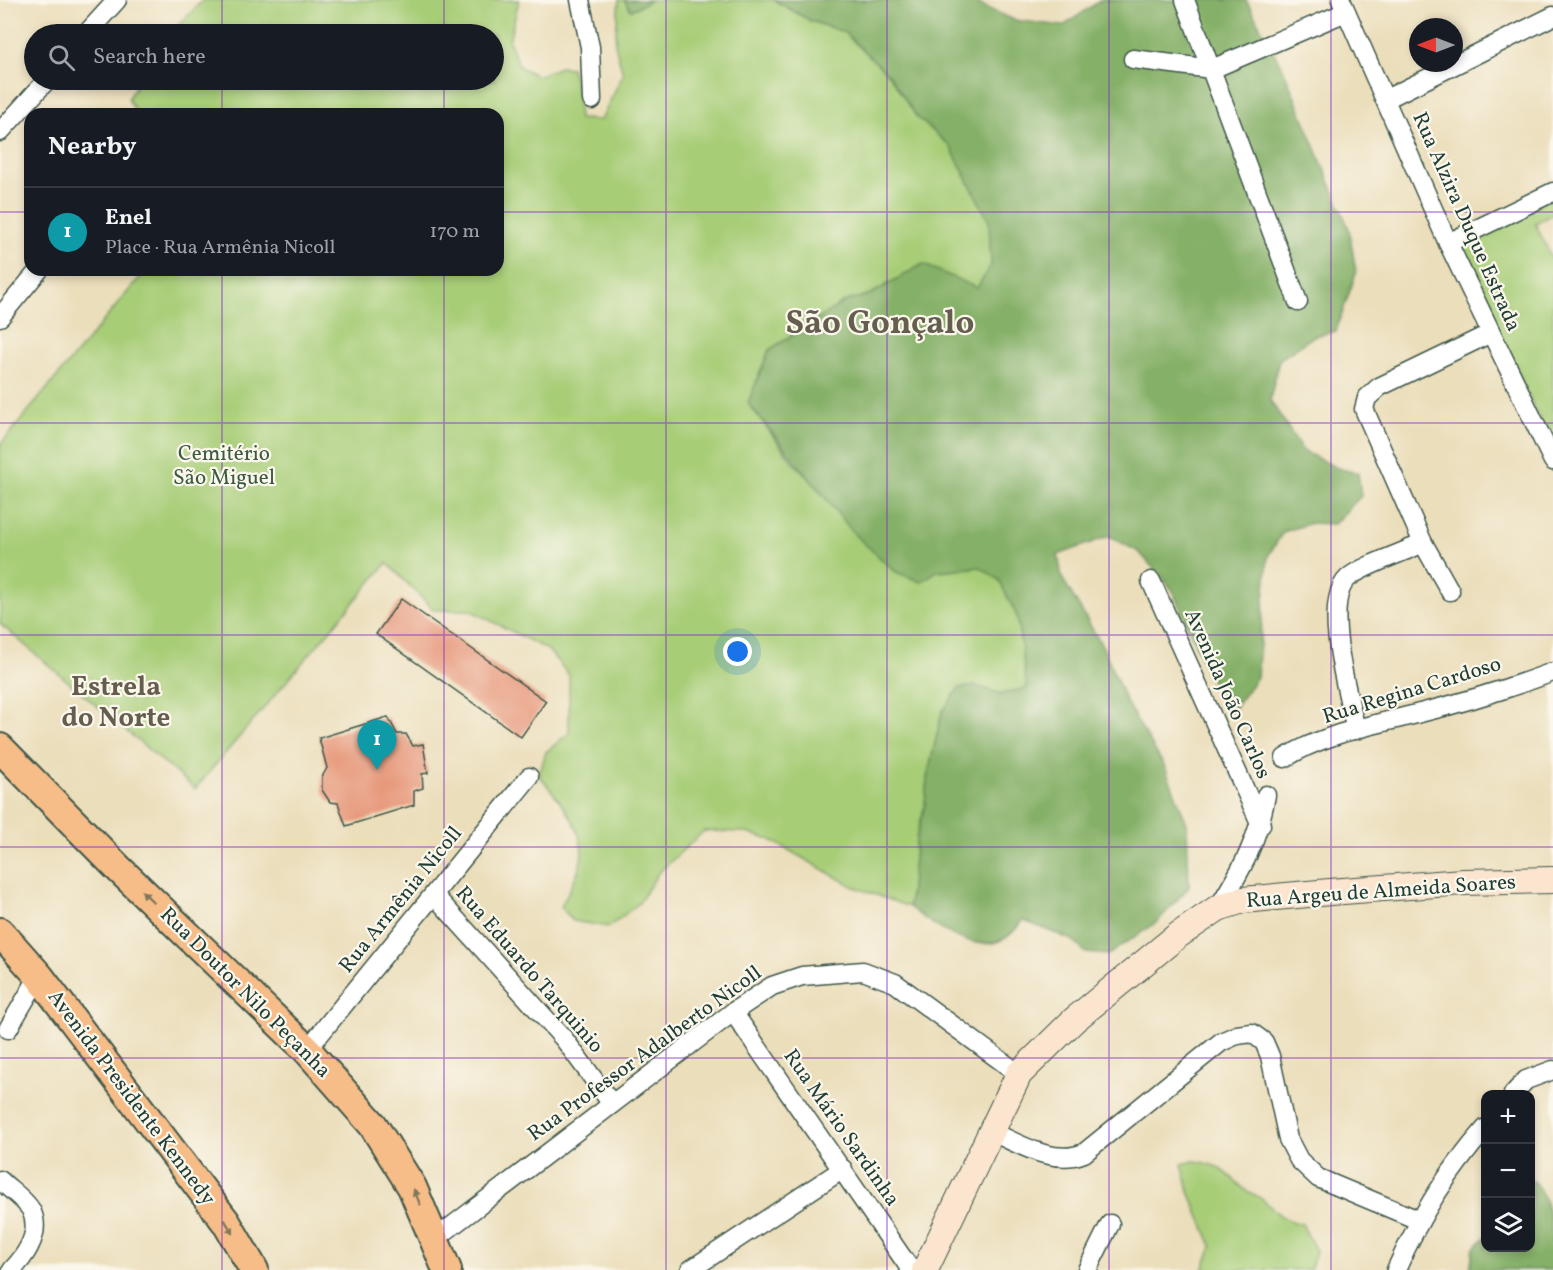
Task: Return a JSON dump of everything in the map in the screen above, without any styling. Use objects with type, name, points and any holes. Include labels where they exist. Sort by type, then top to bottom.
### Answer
[{"type":"main road","name":"Rua Doutor Nilo Peçanha","points":[[0,748],[118,868],[307,1050],[373,1125],[412,1186],[447,1270]]},
{"type":"main road","name":"Avenida Presidente Kennedy","points":[[0,932],[39,976],[226,1222],[254,1270]]},
{"type":"street","points":[[95,24],[117,0]]},
{"type":"street","points":[[580,0],[590,47],[592,100]]},
{"type":"street","points":[[1185,0],[1298,302]]},
{"type":"street","points":[[1132,59],[1212,69],[1343,6]]},
{"type":"street","name":"Rua Alzira Duque Estrada","points":[[1343,6],[1448,243],[1553,461]]},
{"type":"street","points":[[1386,99],[1553,16]]},
{"type":"street","points":[[0,132],[38,90]]},
{"type":"street","points":[[1448,243],[1553,192]]},
{"type":"street","points":[[0,317],[34,276]]},
{"type":"street","points":[[1450,591],[1423,543],[1364,409],[1367,398],[1379,387],[1491,333]]},
{"type":"street","points":[[1356,730],[1336,634],[1341,590],[1352,576],[1423,543]]},
{"type":"street","name":"Avenida João Carlos","points":[[1151,580],[1261,825]]},
{"type":"street","name":"Rua Regina Cardoso","points":[[1285,758],[1356,730],[1434,710],[1553,672]]},
{"type":"street","name":"Rua Armênia Nicoll","points":[[307,1050],[529,777]]},
{"type":"street","points":[[1218,908],[1247,862],[1261,825],[1266,795]]},
{"type":"street","name":"Rua Argeu de Almeida Soares","points":[[925,1270],[1019,1074],[1074,1020],[1177,936],[1218,908],[1243,900],[1330,892],[1462,882],[1553,880]]},
{"type":"street","name":"Rua Eduardo Tarquinio","points":[[434,895],[564,1039],[612,1104]]},
{"type":"street","name":"Rua Professor Adalberto Nicoll","points":[[435,1239],[733,1012],[772,986],[802,976],[863,971],[895,983],[1019,1074]]},
{"type":"street","points":[[8,1029],[39,976]]},
{"type":"street","name":"Rua Mário Sardinha","points":[[733,1012],[911,1270]]},
{"type":"street","points":[[990,1131],[1043,1154],[1073,1158],[1084,1153],[1221,1042],[1237,1035],[1252,1033],[1264,1042],[1270,1056],[1288,1139],[1299,1160],[1318,1178],[1418,1220]]},
{"type":"street","points":[[1518,1090],[1526,1080],[1553,1070]]},
{"type":"street","points":[[1396,1270],[1418,1220],[1460,1158],[1481,1133]]},
{"type":"street","points":[[690,1270],[843,1169]]},
{"type":"street","points":[[0,1180],[31,1209],[34,1224],[32,1242],[12,1270]]},
{"type":"street","points":[[1087,1270],[1110,1224]]},
{"type":"green space","name":"Cemitério São Miguel","points":[[203,0],[519,0],[509,41],[520,67],[537,76],[560,67],[571,68],[577,90],[579,119],[601,120],[623,74],[615,44],[619,0],[624,0],[631,10],[651,0],[774,0],[811,21],[844,32],[890,76],[916,116],[950,146],[989,221],[991,265],[977,289],[923,264],[871,294],[844,302],[769,350],[748,403],[792,461],[921,582],[937,571],[980,567],[999,580],[1017,616],[1027,688],[1002,694],[976,686],[942,712],[927,778],[925,805],[916,839],[909,907],[852,886],[771,840],[743,832],[704,831],[658,873],[639,903],[609,927],[573,921],[561,907],[580,865],[582,852],[580,840],[563,805],[539,775],[546,752],[569,733],[569,675],[548,650],[470,610],[434,610],[387,563],[195,789],[0,624],[0,445],[141,276],[504,276],[504,108],[133,108],[128,99],[133,90],[504,90],[504,24],[180,24]]},
{"type":"green space","points":[[624,0],[651,0],[631,10]]},
{"type":"green space","points":[[774,0],[970,0],[1014,20],[1063,26],[1101,0],[1246,0],[1284,71],[1349,229],[1356,273],[1336,331],[1314,336],[1279,360],[1270,400],[1303,451],[1337,468],[1358,473],[1361,496],[1334,524],[1311,523],[1283,532],[1268,556],[1257,677],[1230,714],[1206,670],[1172,589],[1139,552],[1109,536],[1058,555],[1062,578],[1103,647],[1127,704],[1165,767],[1187,824],[1189,887],[1157,922],[1108,955],[1086,953],[1072,940],[1022,920],[1010,934],[997,942],[982,944],[967,941],[951,935],[909,907],[916,839],[925,805],[927,778],[942,712],[959,688],[976,686],[1002,694],[1027,688],[1017,616],[999,580],[980,567],[937,571],[921,582],[896,572],[856,536],[748,403],[769,350],[844,302],[871,294],[923,264],[977,288],[991,265],[989,221],[950,146],[916,116],[890,76],[844,32],[811,21]]},
{"type":"green space","points":[[1553,197],[1553,214],[1535,223],[1553,261],[1553,446],[1456,245]]},
{"type":"green space","points":[[1194,1161],[1221,1169],[1284,1218],[1302,1224],[1316,1251],[1310,1270],[1203,1270],[1212,1246],[1190,1194],[1182,1164]]},
{"type":"green space","points":[[1535,1183],[1548,1209],[1552,1233],[1553,1270],[1470,1270],[1473,1249],[1481,1241],[1481,1252],[1535,1252]]},
{"type":"building","points":[[401,599],[546,701],[521,737],[376,634]]},
{"type":"building","points":[[388,717],[397,734],[406,734],[413,746],[423,744],[428,773],[422,774],[423,788],[414,791],[414,805],[346,826],[338,803],[330,802],[322,790],[322,777],[327,768],[319,738]]},
{"type":"place","name":"Enel","points":[[377,770]]},
{"type":"district","name":"São Gonçalo","points":[[880,325]]},
{"type":"district","name":"Estrela do Norte","points":[[116,704]]}]
